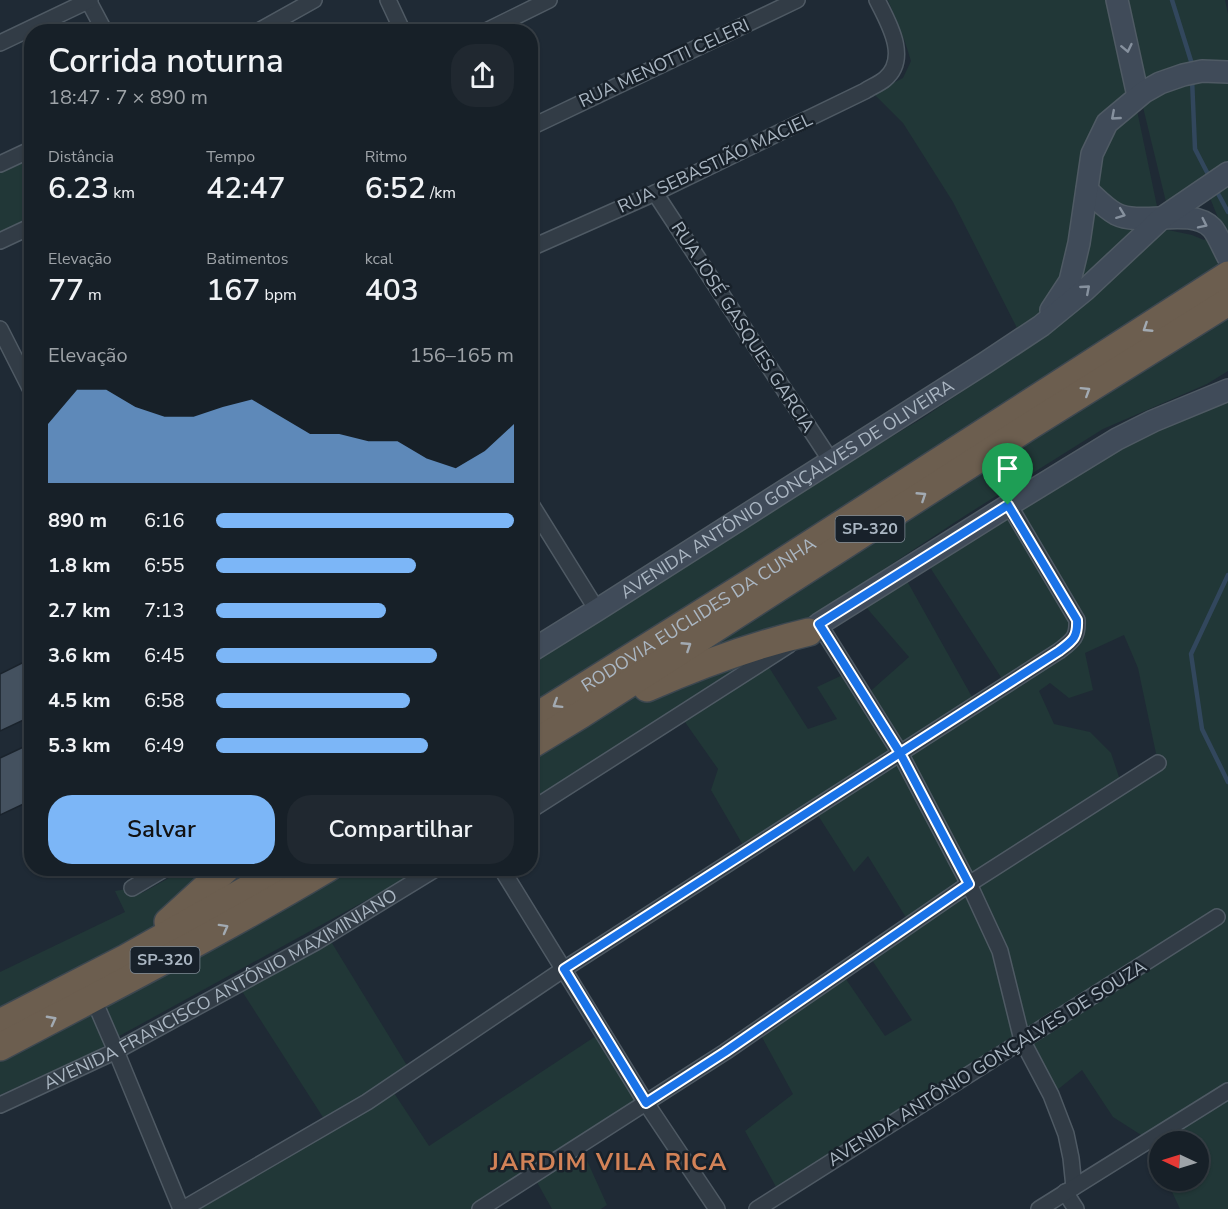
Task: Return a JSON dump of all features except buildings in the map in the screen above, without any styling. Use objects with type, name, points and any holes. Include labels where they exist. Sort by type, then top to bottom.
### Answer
[{"type":"highway","name":"RODOVIA EUCLIDES DA CUNHA","points":[[538,741],[1028,427],[1211,304],[1228,275]]},
{"type":"highway","name":"RODOVIA EUCLIDES DA CUNHA","points":[[538,716],[756,579],[1211,304]]},
{"type":"highway","points":[[582,714],[619,701],[682,672],[814,628]]},
{"type":"highway","points":[[126,958],[219,876]]},
{"type":"highway","name":"SP-320","points":[[0,1023],[126,958],[271,876]]},
{"type":"highway","name":"SP-320","points":[[0,1047],[277,899],[315,876]]},
{"type":"main road","points":[[1117,0],[1138,96]]},
{"type":"main road","name":"AVENIDA ANTÔNIO GONÇALVES DE OLIVEIRA","points":[[1041,326],[1070,281],[1079,243],[1092,154],[1107,123],[1138,96],[1160,83],[1192,73],[1228,72]]},
{"type":"main road","name":"AVENIDA ANTÔNIO GONÇALVES DE OLIVEIRA","points":[[538,647],[1041,326],[1085,290],[1162,218],[1228,173]]},
{"type":"main road","points":[[1087,190],[1117,215],[1132,218],[1177,217],[1198,220],[1212,228],[1228,257]]},
{"type":"main road","points":[[814,628],[1117,439],[1153,421],[1228,390]]},
{"type":"street","points":[[39,24],[89,0],[101,24]]},
{"type":"street","points":[[271,24],[314,0]]},
{"type":"street","points":[[388,0],[399,24]]},
{"type":"street","points":[[500,24],[549,0]]},
{"type":"street","name":"RUA MENOTTI CELERI","points":[[538,124],[797,0]]},
{"type":"street","name":"RUA SEBASTIÃO MACIEL","points":[[538,245],[655,193],[865,91],[886,78],[893,69],[896,45],[890,26],[877,0]]},
{"type":"street","points":[[0,43],[24,31]]},
{"type":"street","points":[[0,164],[24,153]]},
{"type":"street","name":"RUA JOSÉ GASQUES GARCIA","points":[[655,193],[831,461]]},
{"type":"street","points":[[0,241],[24,230]]},
{"type":"street","points":[[0,328],[24,376]]},
{"type":"street","points":[[93,998],[182,1209],[367,1102],[564,969],[1074,640],[1077,620],[1008,505]]},
{"type":"street","points":[[538,515],[597,610]]},
{"type":"street","points":[[538,805],[814,628],[900,753],[969,884],[1000,951],[1022,1040],[1051,1095],[1066,1134],[1071,1158],[1070,1190],[1076,1209]]},
{"type":"street","points":[[480,1209],[725,1052],[969,884],[1158,763]]},
{"type":"street","points":[[132,888],[152,876]]},
{"type":"street","name":"AVENIDA FRANCISCO ANTÔNIO MAXIMINIANO","points":[[0,1105],[116,1051],[316,942],[424,876]]},
{"type":"street","points":[[506,876],[646,1103],[717,1209]]},
{"type":"street","name":"AVENIDA ANTÔNIO GONÇALVES DE SOUZA","points":[[757,1209],[1217,917]]},
{"type":"street","points":[[1039,1209],[1228,1091]]},
{"type":"green space","points":[[888,0],[1114,0],[1158,211],[1086,284],[1020,334],[953,202],[903,123],[873,93],[903,78],[911,61]]},
{"type":"green space","points":[[1117,0],[1225,0],[1228,14],[1228,167],[1166,202]]},
{"type":"green space","points":[[24,161],[24,220],[0,232],[0,173]]},
{"type":"green space","points":[[1223,184],[1228,188],[1228,371],[1207,384],[1103,429],[966,515],[778,639],[753,659],[538,796],[538,655],[790,497],[923,418],[1043,337],[1157,233],[1168,230],[1204,240],[1223,230],[1210,198]]},
{"type":"green space","points":[[1228,390],[1228,1209],[1180,1209],[1172,1191],[1209,1191],[1209,1131],[1149,1131],[1149,1140],[1113,1117],[1082,1070],[1051,1095],[1022,1040],[780,1194],[745,1131],[793,1094],[758,1030],[841,972],[885,1036],[912,1020],[868,954],[910,924],[868,856],[854,872],[814,809],[747,852],[711,790],[718,769],[680,715],[765,661],[808,729],[837,719],[817,687],[849,672],[865,696],[909,657],[859,599],[902,572],[976,704],[1006,685],[924,558],[1009,505]],"holes":[[[1124,635],[1138,668],[1158,763],[1122,786],[1111,753],[1090,732],[1054,724],[1039,691],[1050,683],[1069,698],[1093,690],[1085,653]]]},
{"type":"green space","points":[[172,876],[410,876],[112,1040],[100,1049],[0,1095],[0,972],[125,912],[115,891],[132,888],[142,893]]},
{"type":"green space","points":[[327,935],[411,1072],[390,1087],[429,1146],[602,1032],[646,1103],[580,1145],[607,1205],[601,1209],[552,1209],[533,1175],[480,1209],[183,1209],[328,1125],[238,985]]},
{"type":"waterway","points":[[1172,0],[1191,61],[1191,68]]},
{"type":"waterway","points":[[1192,79],[1195,149],[1210,178]]},
{"type":"waterway","points":[[1215,188],[1228,212]]},
{"type":"waterway","points":[[1228,575],[1191,654],[1202,729],[1228,782]]},
{"type":"district","name":"JARDIM VILA RICA","points":[[609,1162]]},
{"type":"route","points":[[1008,505],[819,624],[900,753],[564,969],[646,1103],[725,1052],[969,884],[900,753],[1074,640],[1077,620],[1008,505]]}]
